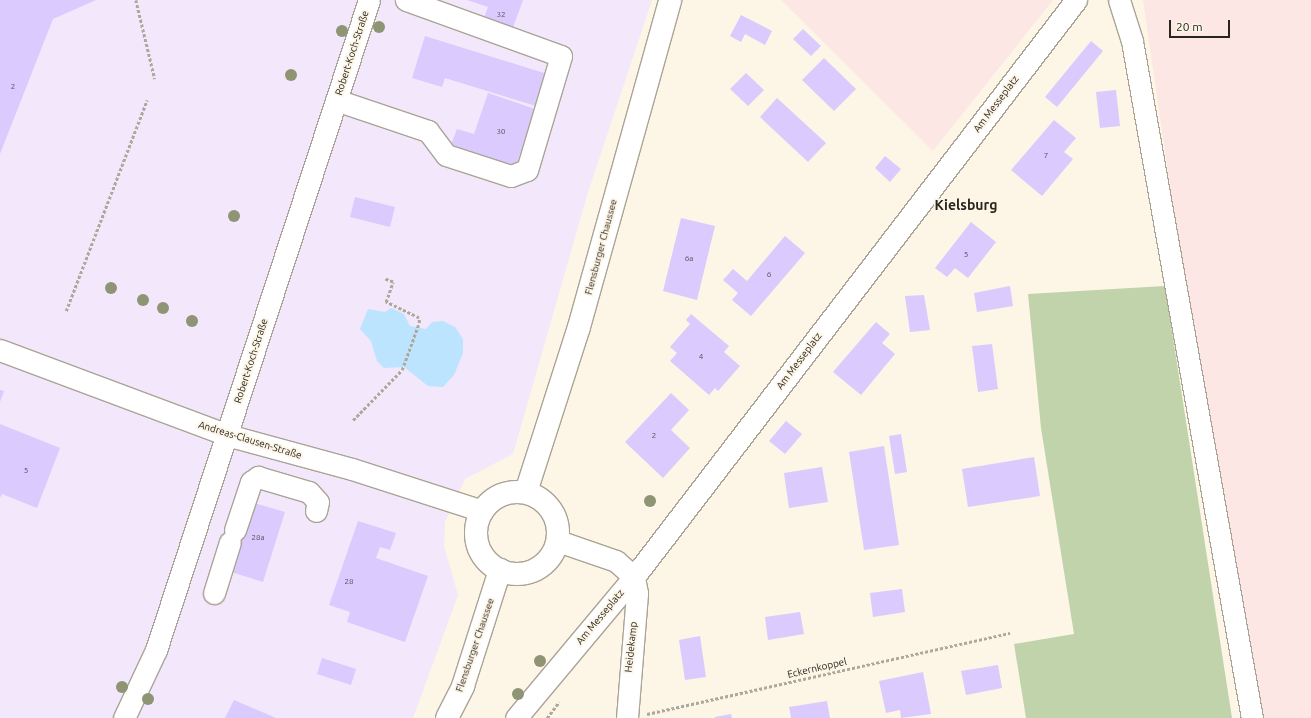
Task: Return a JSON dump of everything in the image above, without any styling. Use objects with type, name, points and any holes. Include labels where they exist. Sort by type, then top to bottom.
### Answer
[{"type":"main road","name":"Flensburger Chaussee","points":[[526,492],[579,327],[670,0]]},
{"type":"main road","points":[[526,492],[541,499],[552,510],[558,525],[558,541],[550,558],[536,569],[518,574],[500,570],[489,562],[478,545],[477,524],[482,511],[496,497],[526,492]]},
{"type":"main road","name":"Flensburger Chaussee","points":[[447,718],[463,686],[500,570]]},
{"type":"street","name":"Robert-Koch-Straße","points":[[124,718],[156,650],[369,0]]},
{"type":"street","points":[[336,100],[428,131],[446,155],[511,176],[527,170],[561,56],[406,0]]},
{"type":"street","name":"Am Messeplatz","points":[[516,718],[634,577],[1076,0]]},
{"type":"street","points":[[1119,0],[1132,41],[1252,718]]},
{"type":"street","name":"Andreas-Clausen-Straße","points":[[0,350],[227,436],[352,469],[482,511]]},
{"type":"street","points":[[214,593],[251,482],[258,477],[309,492],[318,502],[316,511]]},
{"type":"street","points":[[558,541],[616,561],[634,577]]},
{"type":"street","name":"Heidekamp","points":[[627,718],[637,593],[634,577]]},
{"type":"path","points":[[136,0],[154,79]]},
{"type":"path","points":[[66,311],[147,100]]},
{"type":"path","points":[[353,420],[402,370],[419,323],[420,318],[386,302],[393,282],[385,279]]},
{"type":"path","name":"Eckernkoppel","points":[[627,718],[1010,633]]},
{"type":"shaded area","points":[[0,0],[652,0],[588,192],[513,454],[465,479],[445,522],[444,546],[458,595],[413,718],[0,718]]},
{"type":"shaded area","points":[[781,0],[1053,0],[933,151]]},
{"type":"shaded area","points":[[1143,0],[1311,0],[1311,718],[1256,718],[1184,282]]},
{"type":"green space","points":[[1165,286],[1232,718],[1026,718],[1014,644],[1074,634],[1041,428],[1028,294]]},
{"type":"water","points":[[391,308],[404,314],[410,326],[426,329],[432,322],[443,321],[455,327],[463,339],[463,353],[454,375],[443,387],[428,386],[404,367],[384,368],[377,361],[371,341],[360,329],[368,309],[385,312]]},
{"type":"building","points":[[0,0],[96,0],[53,19],[0,154]]},
{"type":"building","points":[[467,0],[523,0],[511,33],[482,23],[488,7]]},
{"type":"building","points":[[741,15],[772,31],[765,45],[745,34],[741,42],[730,36]]},
{"type":"building","points":[[803,29],[821,46],[811,56],[793,39]]},
{"type":"building","points":[[425,36],[547,74],[536,106],[445,78],[442,87],[412,78]]},
{"type":"building","points":[[1091,41],[1103,51],[1057,107],[1045,97]]},
{"type":"building","points":[[824,58],[856,89],[834,111],[802,80]]},
{"type":"building","points":[[746,73],[764,90],[748,106],[730,89]]},
{"type":"building","points":[[1116,90],[1120,126],[1100,128],[1096,92]]},
{"type":"building","points":[[488,93],[535,109],[514,172],[449,150],[457,129],[474,134]]},
{"type":"building","points":[[777,98],[826,143],[808,162],[760,117]]},
{"type":"building","points":[[1054,120],[1076,138],[1064,152],[1073,159],[1042,196],[1011,170]]},
{"type":"building","points":[[885,156],[901,169],[890,182],[875,168]]},
{"type":"building","points":[[355,197],[395,207],[390,227],[350,217]]},
{"type":"building","points":[[681,218],[715,226],[697,300],[663,291]]},
{"type":"building","points":[[971,222],[996,242],[968,278],[955,268],[947,277],[935,268]]},
{"type":"building","points":[[785,236],[805,253],[751,316],[732,300],[738,293],[723,280],[733,269],[747,281]]},
{"type":"building","points":[[1010,286],[1013,306],[977,312],[974,293]]},
{"type":"building","points":[[924,295],[930,330],[910,332],[905,296]]},
{"type":"building","points":[[691,314],[729,346],[724,352],[740,366],[718,391],[715,388],[709,395],[670,361],[677,353],[670,347],[690,324],[686,320]]},
{"type":"building","points":[[876,322],[890,334],[882,343],[895,354],[861,395],[833,372]]},
{"type":"building","points":[[992,344],[998,389],[978,392],[972,346]]},
{"type":"building","points":[[0,390],[4,391],[0,402]]},
{"type":"building","points":[[671,393],[689,410],[671,430],[690,448],[663,478],[625,442]]},
{"type":"building","points":[[786,421],[802,434],[785,454],[769,441]]},
{"type":"building","points":[[0,424],[60,448],[37,508],[2,494],[0,498]]},
{"type":"building","points":[[901,434],[907,472],[895,474],[889,436]]},
{"type":"building","points":[[884,446],[899,545],[864,550],[849,452]]},
{"type":"building","points":[[1034,457],[1040,496],[968,507],[962,469]]},
{"type":"building","points":[[822,467],[828,502],[789,508],[784,473]]},
{"type":"building","points":[[251,502],[285,512],[263,582],[228,571]]},
{"type":"building","points":[[358,521],[396,533],[390,550],[380,547],[376,558],[428,576],[405,642],[347,622],[350,612],[329,605]]},
{"type":"building","points":[[902,589],[905,612],[873,617],[870,593]]},
{"type":"building","points":[[800,612],[804,634],[768,640],[765,617]]},
{"type":"building","points":[[700,636],[706,677],[685,680],[679,640]]},
{"type":"building","points":[[322,658],[356,669],[351,685],[317,674]]},
{"type":"building","points":[[998,665],[1002,688],[966,695],[961,671]]},
{"type":"building","points":[[923,672],[931,714],[901,718],[900,710],[886,713],[879,681]]},
{"type":"building","points":[[234,700],[276,718],[225,718]]},
{"type":"building","points":[[827,701],[830,718],[791,718],[789,707]]},
{"type":"building","points":[[731,714],[732,718],[715,718],[715,717]]},
{"type":"district","name":"Kielsburg","points":[[966,205]]}]
